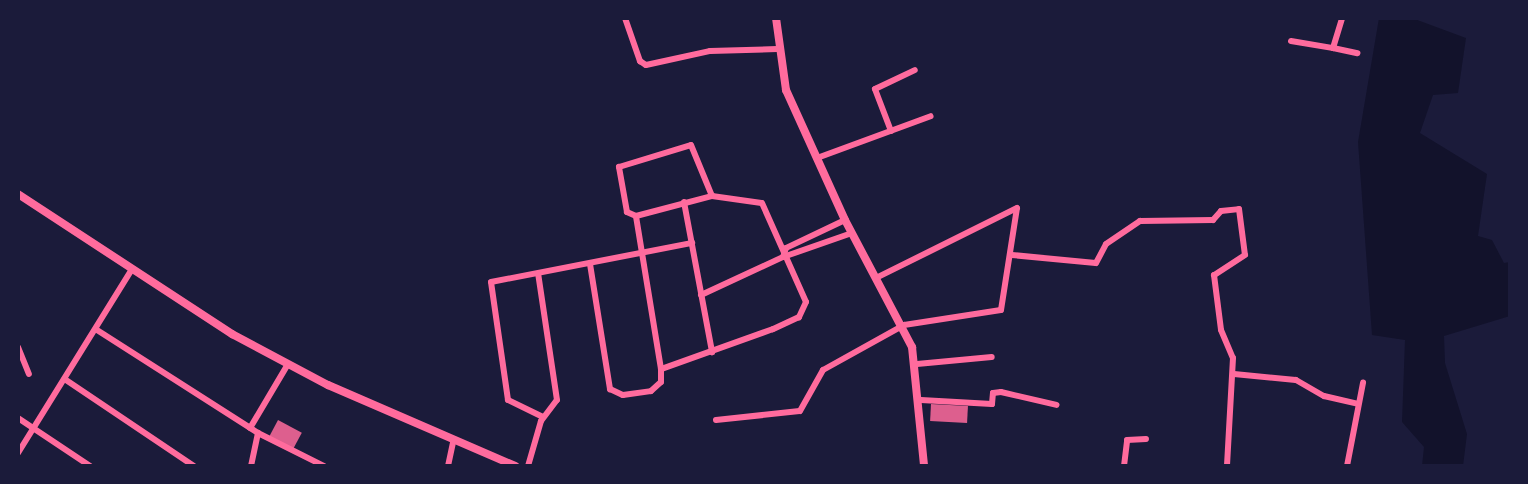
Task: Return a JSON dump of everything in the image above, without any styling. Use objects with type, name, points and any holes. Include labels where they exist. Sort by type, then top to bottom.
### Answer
[{"type":"main road","points":[[776,18],[777,49],[786,90],[845,220],[904,325],[917,364],[924,466]]},
{"type":"main road","points":[[18,194],[132,269],[288,364],[453,442],[515,466]]},
{"type":"street","points":[[625,18],[640,61],[646,65],[710,51],[777,49]]},
{"type":"street","points":[[1333,48],[1342,18]]},
{"type":"street","points":[[1291,41],[1357,53]]},
{"type":"street","points":[[891,131],[875,88],[915,70]]},
{"type":"street","points":[[817,158],[931,116]]},
{"type":"street","points":[[661,369],[712,352],[805,311],[786,258],[786,248],[765,205],[712,196],[684,201],[636,216],[627,212],[620,165],[686,144],[695,147],[712,196]]},
{"type":"street","points":[[684,201],[712,352]]},
{"type":"street","points":[[716,420],[800,411],[823,370],[904,325],[1001,310],[1012,255],[1015,207],[878,277]]},
{"type":"street","points":[[1012,255],[1096,263],[1106,244],[1140,221],[1213,220],[1221,211],[1239,209],[1245,255],[1214,275],[1233,374]]},
{"type":"street","points":[[590,264],[607,381],[612,392],[622,395],[657,387],[661,369],[636,216]]},
{"type":"street","points":[[786,248],[845,220]]},
{"type":"street","points":[[701,295],[786,258],[852,233]]},
{"type":"street","points":[[543,417],[508,400],[489,285],[538,273],[692,243]]},
{"type":"street","points":[[18,453],[97,330],[132,269]]},
{"type":"street","points":[[528,466],[543,417],[557,400],[538,273]]},
{"type":"street","points":[[97,330],[258,433],[324,466]]},
{"type":"street","points":[[18,347],[29,374]]},
{"type":"street","points":[[917,364],[992,357]]},
{"type":"street","points":[[250,428],[288,364]]},
{"type":"street","points":[[1227,466],[1232,448],[1228,378],[1233,374],[1296,380],[1324,396],[1358,404]]},
{"type":"street","points":[[66,380],[194,466]]},
{"type":"street","points":[[1347,466],[1363,382]]},
{"type":"street","points":[[921,400],[992,404],[993,393],[1001,392],[1057,405]]},
{"type":"street","points":[[18,418],[90,466]]},
{"type":"street","points":[[251,466],[258,433]]},
{"type":"street","points":[[1124,466],[1127,440],[1146,439]]},
{"type":"street","points":[[448,466],[453,442]]},
{"type":"shaded area","points":[[1379,18],[1412,18],[1466,38],[1458,93],[1433,95],[1420,133],[1487,174],[1478,236],[1492,240],[1504,263],[1510,262],[1510,316],[1444,336],[1445,363],[1467,434],[1463,466],[1422,466],[1424,447],[1402,422],[1405,340],[1372,335],[1358,142]]},
{"type":"building","points":[[931,404],[968,406],[967,423],[930,421]]},
{"type":"building","points":[[278,420],[302,433],[292,450],[269,438]]}]
